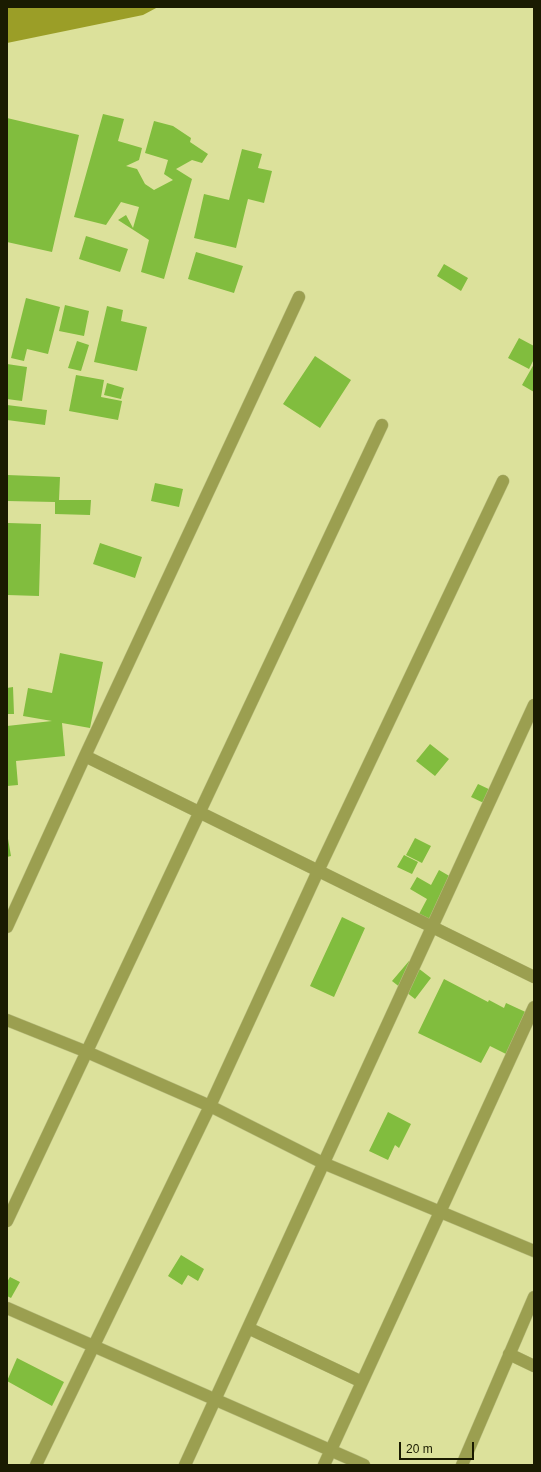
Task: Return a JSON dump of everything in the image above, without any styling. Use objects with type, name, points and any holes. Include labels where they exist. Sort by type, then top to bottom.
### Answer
[{"type":"street","points":[[7,927],[299,297]]},
{"type":"street","points":[[7,1221],[382,425]]},
{"type":"street","points":[[36,1465],[210,1106],[318,871],[504,481]]},
{"type":"street","points":[[185,1465],[534,705]]},
{"type":"street","points":[[85,756],[534,976]]},
{"type":"street","points":[[324,1465],[534,1007]]},
{"type":"street","points":[[7,1020],[87,1052],[210,1106],[323,1163],[534,1251]]},
{"type":"street","points":[[462,1465],[534,1297]]},
{"type":"street","points":[[7,1308],[216,1398],[364,1465]]},
{"type":"street","points":[[248,1328],[362,1382]]},
{"type":"street","points":[[509,1354],[534,1366]]},
{"type":"shaded area","points":[[7,7],[158,7],[143,15],[7,43]]},
{"type":"building","points":[[103,114],[124,119],[118,141],[142,148],[139,160],[126,166],[137,169],[145,184],[154,190],[173,180],[164,174],[168,160],[145,153],[154,121],[173,126],[191,138],[190,142],[208,154],[202,163],[192,160],[176,169],[192,179],[164,279],[141,272],[149,240],[118,220],[126,215],[133,228],[139,207],[121,202],[106,225],[74,217]]},
{"type":"building","points":[[7,118],[79,135],[52,252],[7,242]]},
{"type":"building","points":[[242,149],[262,154],[258,168],[272,171],[264,203],[248,199],[236,248],[194,238],[204,194],[229,200]]},
{"type":"building","points":[[86,236],[128,249],[120,272],[79,259]]},
{"type":"building","points":[[196,252],[243,266],[234,293],[188,279]]},
{"type":"building","points":[[444,264],[468,278],[461,291],[437,276]]},
{"type":"building","points":[[26,298],[60,307],[48,354],[27,349],[24,361],[11,358]]},
{"type":"building","points":[[65,305],[89,311],[84,336],[59,331]]},
{"type":"building","points":[[107,306],[123,310],[121,321],[147,327],[137,371],[94,362]]},
{"type":"building","points":[[519,338],[534,346],[534,359],[529,369],[508,358]]},
{"type":"building","points":[[77,341],[89,345],[81,371],[68,368]]},
{"type":"building","points":[[315,356],[351,380],[320,428],[283,404]]},
{"type":"building","points":[[7,364],[27,367],[22,401],[7,399]]},
{"type":"building","points":[[534,364],[534,392],[522,385]]},
{"type":"building","points":[[76,375],[104,380],[101,397],[122,401],[118,420],[69,411]]},
{"type":"building","points":[[107,383],[124,388],[121,399],[104,395]]},
{"type":"building","points":[[7,405],[47,410],[45,425],[7,420]]},
{"type":"building","points":[[7,475],[60,477],[59,500],[91,500],[90,515],[55,514],[55,502],[7,501]]},
{"type":"building","points":[[155,483],[183,489],[179,507],[151,501]]},
{"type":"building","points":[[8,523],[41,524],[39,596],[7,595]]},
{"type":"building","points":[[100,543],[142,557],[135,578],[93,564]]},
{"type":"building","points":[[60,653],[103,662],[90,728],[62,723],[65,756],[16,761],[18,785],[7,786],[7,726],[52,721],[23,716],[28,688],[52,693]]},
{"type":"building","points":[[13,687],[14,714],[7,714],[7,688]]},
{"type":"building","points":[[430,744],[449,759],[435,776],[416,761]]},
{"type":"building","points":[[478,784],[495,792],[488,805],[471,797]]},
{"type":"building","points":[[7,833],[11,856],[7,857]]},
{"type":"building","points":[[415,838],[431,846],[422,863],[406,855]]},
{"type":"building","points":[[404,855],[418,862],[412,874],[397,867]]},
{"type":"building","points":[[439,870],[458,881],[433,925],[418,916],[427,899],[410,889],[417,877],[431,885]]},
{"type":"building","points":[[342,917],[365,928],[334,997],[310,986]]},
{"type":"building","points":[[409,961],[431,978],[415,999],[392,981]]},
{"type":"building","points":[[444,979],[488,1002],[489,1000],[504,1008],[506,1003],[532,1015],[512,1057],[490,1046],[481,1063],[418,1033]]},
{"type":"building","points":[[388,1112],[411,1124],[399,1148],[395,1145],[388,1160],[369,1151]]},
{"type":"building","points":[[181,1255],[204,1269],[198,1281],[188,1275],[182,1285],[168,1276]]},
{"type":"building","points":[[10,1277],[20,1282],[11,1298],[7,1296],[7,1282]]},
{"type":"building","points":[[17,1358],[64,1382],[52,1406],[7,1381]]}]
